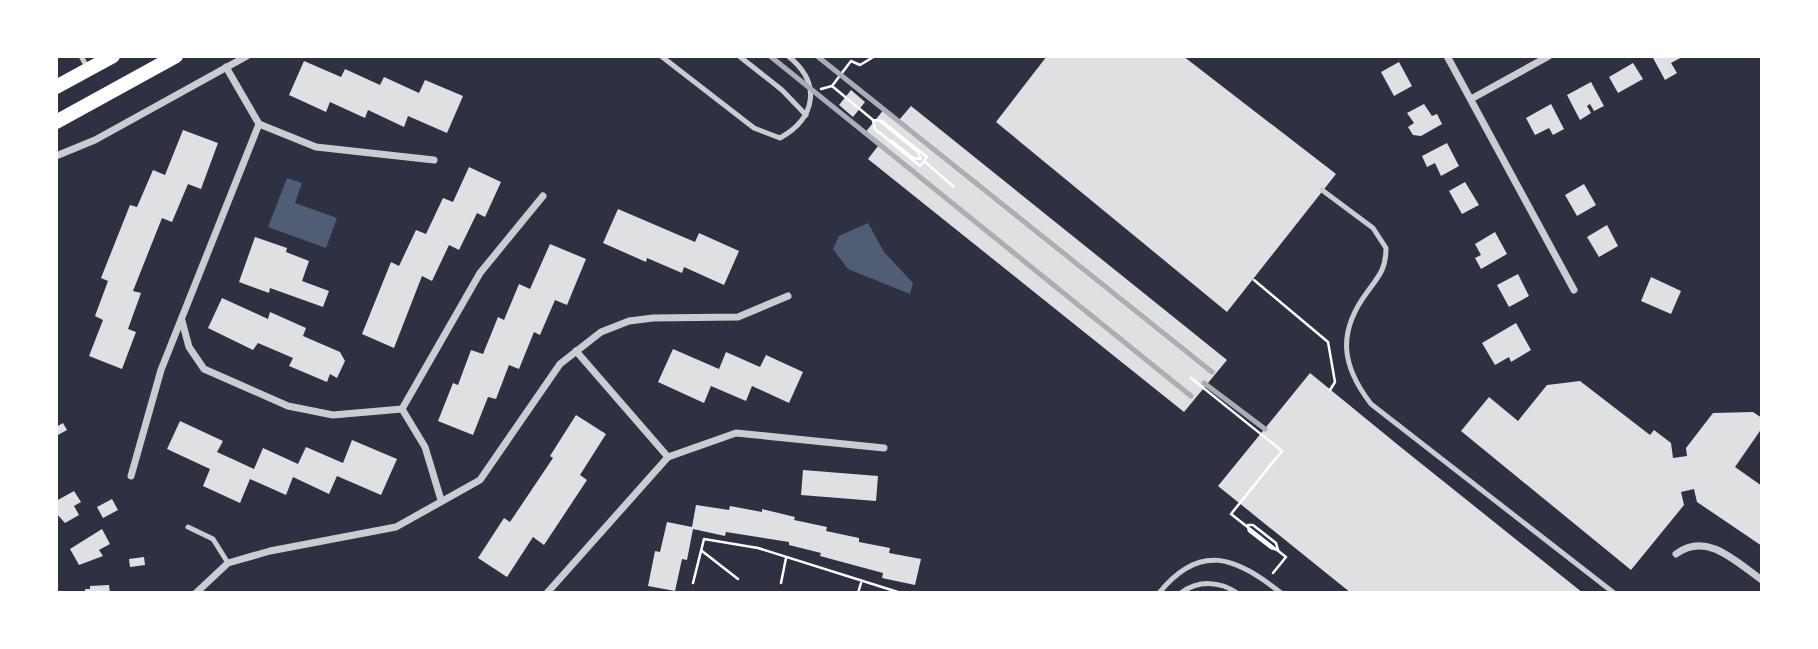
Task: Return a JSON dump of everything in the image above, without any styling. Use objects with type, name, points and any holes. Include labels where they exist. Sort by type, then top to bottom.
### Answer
[{"type":"main road","points":[[56,87],[85,63],[113,56]]},
{"type":"main road","points":[[56,122],[176,56]]},
{"type":"street","points":[[56,156],[95,140],[247,56]]},
{"type":"street","points":[[1447,56],[1573,290]]},
{"type":"street","points":[[1471,99],[1549,56]]},
{"type":"street","points":[[226,67],[259,124],[316,146],[434,159]]},
{"type":"street","points":[[131,476],[161,370],[259,124]]},
{"type":"street","points":[[402,409],[480,273],[543,196]]},
{"type":"street","points":[[196,593],[228,563],[270,551],[396,527],[440,499],[480,480],[560,364],[601,332],[629,321],[738,317],[788,296]]},
{"type":"street","points":[[182,321],[189,347],[204,369],[288,406],[333,415],[402,409]]},
{"type":"street","points":[[576,351],[668,457]]},
{"type":"street","points":[[402,409],[425,447],[440,499]]},
{"type":"street","points":[[547,593],[668,457],[736,433],[884,448]]},
{"type":"street","points":[[1676,554],[1693,544],[1711,546],[1762,580]]},
{"type":"lane","points":[[661,56],[754,128],[780,138],[797,128],[806,115],[811,96],[808,79],[800,65],[789,56]]},
{"type":"lane","points":[[739,56],[782,90],[806,115]]},
{"type":"lane","points":[[1322,190],[1373,228],[1386,248],[1383,274],[1351,317],[1345,342],[1348,366],[1356,385],[1371,404],[1614,593]]},
{"type":"lane","points":[[188,527],[213,539],[228,563]]},
{"type":"lane","points":[[1159,593],[1182,569],[1210,559],[1244,567],[1281,593]]},
{"type":"lane","points":[[1181,593],[1198,583],[1212,583],[1237,593]]},
{"type":"path","points":[[873,120],[876,128],[920,166],[927,157],[881,122],[873,120],[832,86],[851,61],[860,65],[875,56]]},
{"type":"path","points":[[876,128],[913,158],[921,159],[918,152],[881,122]]},
{"type":"path","points":[[924,161],[954,187]]},
{"type":"path","points":[[1254,279],[1328,342],[1335,382],[1330,390]]},
{"type":"path","points":[[1272,573],[1286,557],[1231,514],[1282,451],[1273,442],[1191,379],[1270,443],[1273,442]]},
{"type":"path","points":[[694,583],[704,539],[758,548],[901,593]]},
{"type":"path","points":[[701,551],[738,579]]},
{"type":"path","points":[[781,583],[786,557]]},
{"type":"path","points":[[858,593],[861,582]]},
{"type":"water","points":[[287,178],[302,183],[295,203],[337,218],[326,248],[268,227]]},
{"type":"water","points":[[868,223],[884,252],[913,283],[910,294],[848,269],[833,249],[839,236]]},
{"type":"building","points":[[1047,56],[1183,56],[1336,174],[1227,312],[996,122]]},
{"type":"building","points":[[1652,56],[1684,56],[1671,63],[1677,73],[1665,80]]},
{"type":"building","points":[[304,61],[341,77],[345,69],[380,85],[384,77],[419,93],[425,80],[463,96],[447,133],[408,116],[404,127],[368,110],[365,118],[330,102],[326,112],[289,95]]},
{"type":"building","points":[[1399,62],[1412,86],[1394,96],[1381,72]]},
{"type":"building","points":[[1633,63],[1643,79],[1618,93],[1609,77]]},
{"type":"building","points":[[1591,82],[1604,106],[1594,111],[1590,104],[1587,106],[1591,113],[1580,120],[1567,95]]},
{"type":"building","points":[[851,90],[865,102],[853,117],[839,105]]},
{"type":"building","points":[[1424,104],[1432,116],[1437,114],[1442,124],[1421,136],[1413,135],[1408,127],[1414,123],[1407,113]]},
{"type":"building","points":[[1551,104],[1564,129],[1553,135],[1549,128],[1535,135],[1526,118]]},
{"type":"building","points":[[911,106],[1227,360],[1184,412],[868,159],[878,146],[864,134],[885,108],[899,120]]},
{"type":"building","points":[[183,130],[218,143],[201,189],[188,184],[172,222],[162,218],[133,291],[141,293],[128,329],[136,332],[122,369],[89,356],[103,320],[95,316],[108,281],[101,278],[130,205],[137,207],[153,170],[165,175]]},
{"type":"building","points":[[1447,143],[1459,166],[1441,176],[1435,163],[1427,167],[1422,156]]},
{"type":"building","points":[[469,167],[501,182],[485,217],[477,213],[459,250],[449,245],[432,281],[422,276],[394,348],[362,334],[391,262],[399,266],[416,230],[426,234],[443,198],[453,202]]},
{"type":"building","points":[[1465,182],[1479,205],[1462,214],[1449,191]]},
{"type":"building","points":[[1584,184],[1596,205],[1577,216],[1565,195]]},
{"type":"building","points":[[618,209],[695,242],[699,233],[739,251],[724,285],[684,267],[682,273],[647,258],[646,262],[603,243]]},
{"type":"building","points":[[1607,225],[1618,246],[1599,257],[1587,237]]},
{"type":"building","points":[[1495,232],[1507,254],[1481,269],[1475,258],[1481,255],[1475,244]]},
{"type":"building","points":[[255,237],[287,248],[286,252],[309,261],[302,281],[329,291],[323,307],[270,288],[269,293],[239,282]]},
{"type":"building","points":[[550,244],[586,259],[567,305],[555,300],[540,335],[534,332],[519,369],[509,365],[496,399],[488,397],[473,435],[438,421],[453,383],[458,385],[471,350],[483,354],[498,317],[504,320],[519,284],[530,289]]},
{"type":"building","points":[[1518,274],[1529,296],[1509,307],[1497,285]]},
{"type":"building","points":[[1651,277],[1681,291],[1671,314],[1641,301]]},
{"type":"building","points":[[222,298],[268,319],[270,312],[306,328],[303,336],[340,352],[345,361],[337,378],[330,374],[327,382],[289,366],[293,358],[258,343],[253,350],[208,328]]},
{"type":"building","points":[[1516,323],[1531,350],[1511,362],[1509,357],[1495,365],[1482,343]]},
{"type":"building","points":[[673,349],[719,369],[726,352],[760,367],[766,355],[803,372],[789,403],[752,386],[746,401],[711,386],[704,403],[658,382]]},
{"type":"building","points":[[1310,373],[1583,593],[1351,593],[1218,486]]},
{"type":"building","points":[[1580,381],[1650,435],[1654,430],[1671,443],[1673,458],[1687,456],[1686,448],[1713,413],[1753,412],[1762,418],[1762,428],[1735,467],[1762,486],[1762,546],[1697,502],[1694,489],[1681,492],[1684,505],[1631,570],[1461,431],[1489,397],[1518,421],[1547,385]]},
{"type":"building","points":[[576,415],[606,434],[580,475],[587,480],[544,545],[533,537],[507,577],[478,558],[504,518],[510,522],[553,458],[550,456]]},
{"type":"building","points":[[180,421],[223,441],[217,452],[254,469],[263,448],[298,464],[306,447],[343,463],[352,440],[397,459],[381,495],[337,476],[329,494],[293,477],[286,495],[250,479],[240,503],[203,486],[210,469],[167,449]]},
{"type":"building","points":[[63,423],[67,430],[56,436],[56,427]]},
{"type":"building","points":[[803,470],[878,476],[876,501],[801,495]]},
{"type":"building","points":[[74,491],[81,502],[74,506],[79,515],[65,523],[56,513],[56,501]]},
{"type":"building","points":[[112,499],[118,510],[103,518],[97,507]]},
{"type":"building","points":[[696,505],[729,510],[730,506],[762,512],[762,509],[827,527],[826,531],[859,538],[859,542],[890,548],[889,553],[921,559],[915,585],[882,578],[883,573],[820,556],[821,553],[789,545],[789,542],[726,532],[725,536],[693,529],[687,560],[682,559],[675,591],[648,586],[655,551],[660,552],[667,522],[692,527]]},
{"type":"building","points":[[102,529],[110,544],[99,550],[103,556],[79,565],[70,549]]},
{"type":"building","points":[[144,557],[145,565],[130,567],[129,559]]},
{"type":"building","points":[[109,585],[110,593],[85,593],[85,589],[90,589],[90,586]]},
{"type":"railway","points":[[770,56],[1191,396]]},
{"type":"railway","points":[[817,56],[1212,372]]},
{"type":"railway","points":[[1204,383],[1265,429]]}]
